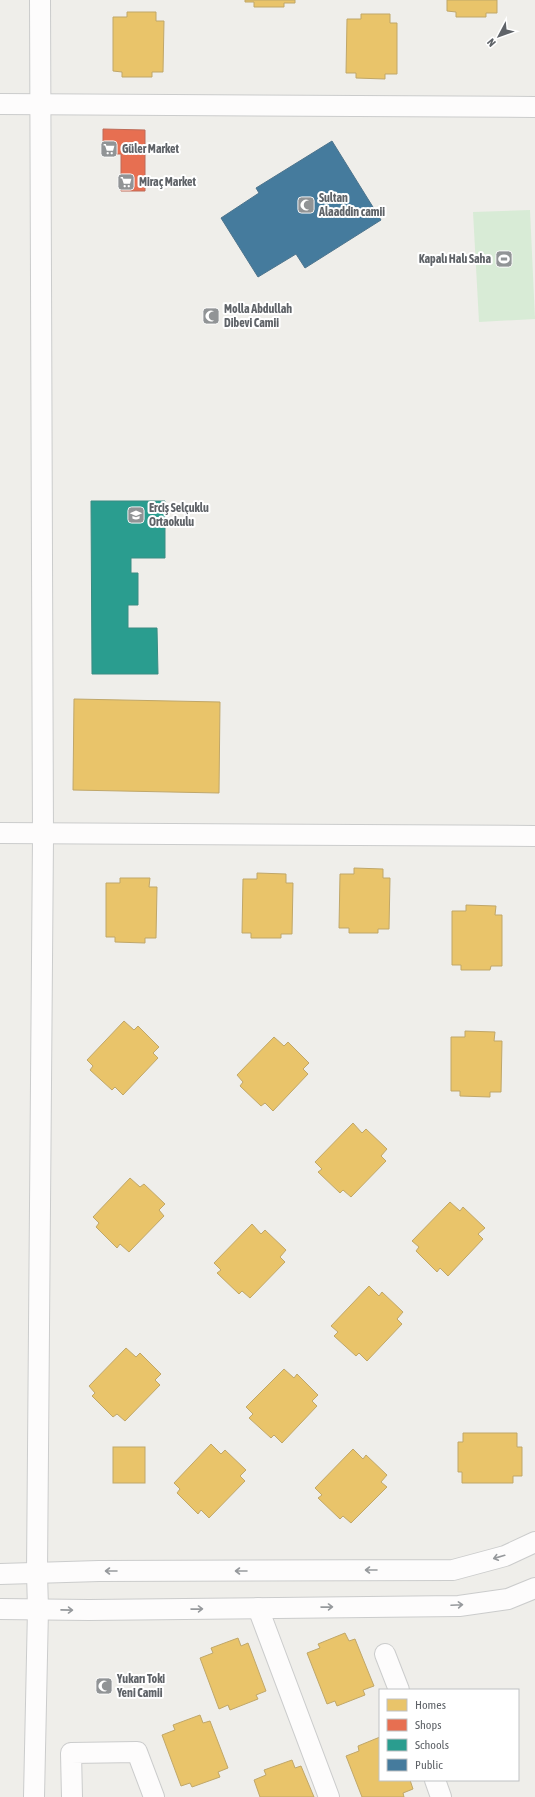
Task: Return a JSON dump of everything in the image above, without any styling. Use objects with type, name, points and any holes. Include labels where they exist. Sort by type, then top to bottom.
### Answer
[{"type":"street","points":[[34,1797],[38,1609],[37,1573],[43,833],[40,0]]},
{"type":"street","points":[[0,104],[535,106]]},
{"type":"street","points":[[0,833],[535,836]]},
{"type":"street","points":[[0,1574],[453,1570],[505,1556],[535,1542]]},
{"type":"street","points":[[0,1609],[459,1606],[508,1599],[535,1588]]},
{"type":"street","points":[[258,1608],[329,1797]]},
{"type":"street","points":[[385,1654],[399,1689]]},
{"type":"street","points":[[72,1797],[71,1753],[137,1752],[154,1797]]},
{"type":"street","points":[[435,1781],[442,1797]]},
{"type":"green space","name":"Kapalı Halı Saha","points":[[530,210],[535,319],[479,322],[473,212]]},
{"type":"building: Homes","points":[[245,0],[295,0],[295,3],[284,3],[284,7],[254,7],[254,2],[245,2]]},
{"type":"building: Homes","points":[[447,0],[497,0],[497,13],[486,13],[486,17],[456,17],[456,12],[447,11]]},
{"type":"building: Homes","points":[[127,12],[156,12],[156,21],[164,21],[163,72],[152,72],[152,77],[122,77],[122,72],[113,71],[113,17],[127,17]]},
{"type":"building: Homes","points":[[361,14],[390,14],[390,23],[397,23],[397,74],[385,74],[385,79],[356,78],[356,73],[346,73],[347,19],[361,19]]},
{"type":"building: Homes","points":[[74,699],[220,702],[219,793],[73,790]]},
{"type":"building: Homes","points":[[354,868],[383,869],[383,878],[390,878],[389,929],[378,929],[378,933],[349,933],[349,928],[339,928],[340,874],[354,874]]},
{"type":"building: Homes","points":[[257,873],[286,874],[286,883],[293,883],[292,934],[281,934],[281,938],[251,938],[251,933],[242,933],[243,879],[257,879]]},
{"type":"building: Homes","points":[[120,878],[150,878],[149,887],[157,887],[156,938],[145,938],[145,943],[115,942],[115,937],[106,937],[106,883],[120,883]]},
{"type":"building: Homes","points":[[466,905],[496,906],[495,915],[502,915],[502,966],[491,966],[490,970],[461,970],[461,965],[452,965],[452,911],[466,911]]},
{"type":"building: Homes","points":[[124,1021],[134,1030],[138,1026],[159,1047],[153,1053],[158,1058],[123,1095],[115,1087],[112,1090],[90,1070],[93,1066],[87,1060]]},
{"type":"building: Homes","points":[[465,1031],[495,1032],[494,1041],[502,1041],[501,1092],[490,1092],[490,1097],[460,1096],[460,1091],[451,1091],[451,1037],[465,1037]]},
{"type":"building: Homes","points":[[274,1037],[284,1046],[288,1042],[309,1063],[303,1069],[308,1074],[273,1111],[265,1103],[261,1106],[240,1086],[243,1082],[237,1075]]},
{"type":"building: Homes","points":[[353,1123],[362,1133],[366,1129],[387,1149],[381,1156],[386,1161],[351,1197],[343,1190],[340,1193],[318,1172],[322,1169],[315,1162]]},
{"type":"building: Homes","points":[[130,1178],[140,1187],[144,1184],[165,1204],[159,1210],[164,1216],[129,1252],[120,1244],[117,1248],[96,1227],[99,1223],[93,1217]]},
{"type":"building: Homes","points":[[450,1202],[460,1211],[463,1207],[485,1228],[478,1234],[483,1239],[448,1276],[440,1268],[437,1272],[416,1251],[419,1247],[412,1241]]},
{"type":"building: Homes","points":[[252,1224],[261,1234],[265,1230],[286,1250],[280,1257],[285,1262],[250,1298],[242,1291],[239,1294],[217,1273],[221,1270],[214,1263]]},
{"type":"building: Homes","points":[[369,1286],[379,1296],[382,1292],[403,1312],[397,1319],[402,1324],[367,1361],[359,1353],[356,1356],[334,1336],[338,1332],[331,1326]]},
{"type":"building: Homes","points":[[126,1348],[136,1357],[140,1353],[161,1374],[155,1380],[160,1385],[125,1421],[117,1414],[113,1417],[92,1396],[95,1393],[89,1386]]},
{"type":"building: Homes","points":[[284,1369],[294,1378],[297,1374],[318,1395],[312,1401],[317,1406],[282,1443],[274,1435],[271,1438],[249,1418],[253,1414],[246,1407]]},
{"type":"building: Homes","points":[[463,1433],[517,1433],[517,1447],[522,1447],[522,1476],[513,1476],[513,1483],[462,1483],[462,1472],[458,1472],[458,1442],[463,1442]]},
{"type":"building: Homes","points":[[211,1444],[221,1454],[225,1450],[246,1470],[240,1476],[245,1481],[209,1518],[201,1510],[198,1514],[177,1493],[180,1489],[174,1483]]},
{"type":"building: Homes","points":[[113,1447],[145,1447],[145,1483],[113,1483]]},
{"type":"building: Homes","points":[[353,1449],[363,1459],[366,1455],[387,1475],[381,1482],[387,1487],[351,1523],[343,1516],[340,1519],[318,1498],[322,1495],[315,1488]]},
{"type":"building: Homes","points":[[345,1633],[349,1641],[355,1639],[374,1686],[363,1690],[365,1695],[337,1706],[335,1701],[327,1704],[307,1653],[320,1648],[318,1644]]},
{"type":"building: Homes","points":[[238,1638],[241,1646],[248,1643],[266,1691],[256,1695],[258,1699],[230,1710],[228,1705],[219,1709],[200,1658],[213,1653],[211,1648]]},
{"type":"building: Homes","points":[[200,1715],[203,1723],[210,1721],[228,1768],[218,1772],[220,1777],[192,1787],[190,1783],[181,1786],[162,1735],[175,1730],[173,1725]]},
{"type":"building: Homes","points":[[379,1737],[379,1781],[410,1781],[413,1789],[403,1793],[404,1797],[362,1797],[346,1756],[359,1751],[358,1746]]},
{"type":"building: Homes","points":[[292,1760],[295,1768],[301,1766],[314,1797],[260,1797],[254,1780],[266,1775],[264,1770]]},
{"type":"building: Shops","points":[[103,129],[145,130],[145,191],[121,191],[121,154],[103,154]]},
{"type":"building: Schools","points":[[91,501],[165,501],[165,558],[131,558],[131,573],[138,573],[138,605],[128,605],[128,628],[157,628],[158,674],[92,674]]},
{"type":"building: Public","name":"Sultan Alaaddin camii","points":[[332,141],[381,220],[305,268],[296,254],[258,277],[221,218],[259,193],[256,188]]},
{"type":"place","name":"Güler Market","points":[[109,149]]},
{"type":"place","name":"Miraç Market","points":[[126,182]]},
{"type":"place","name":"Sultan Alaaddin camii","points":[[306,205]]},
{"type":"place","name":"Kapalı Halı Saha","points":[[504,259]]},
{"type":"place","name":"Molla Abdullah Dibevi Camii","points":[[211,316]]},
{"type":"place","name":"Erciş Selçuklu Ortaokulu","points":[[136,515]]},
{"type":"place","name":"Yukarı Toki Yeni Camii","points":[[104,1686]]}]
